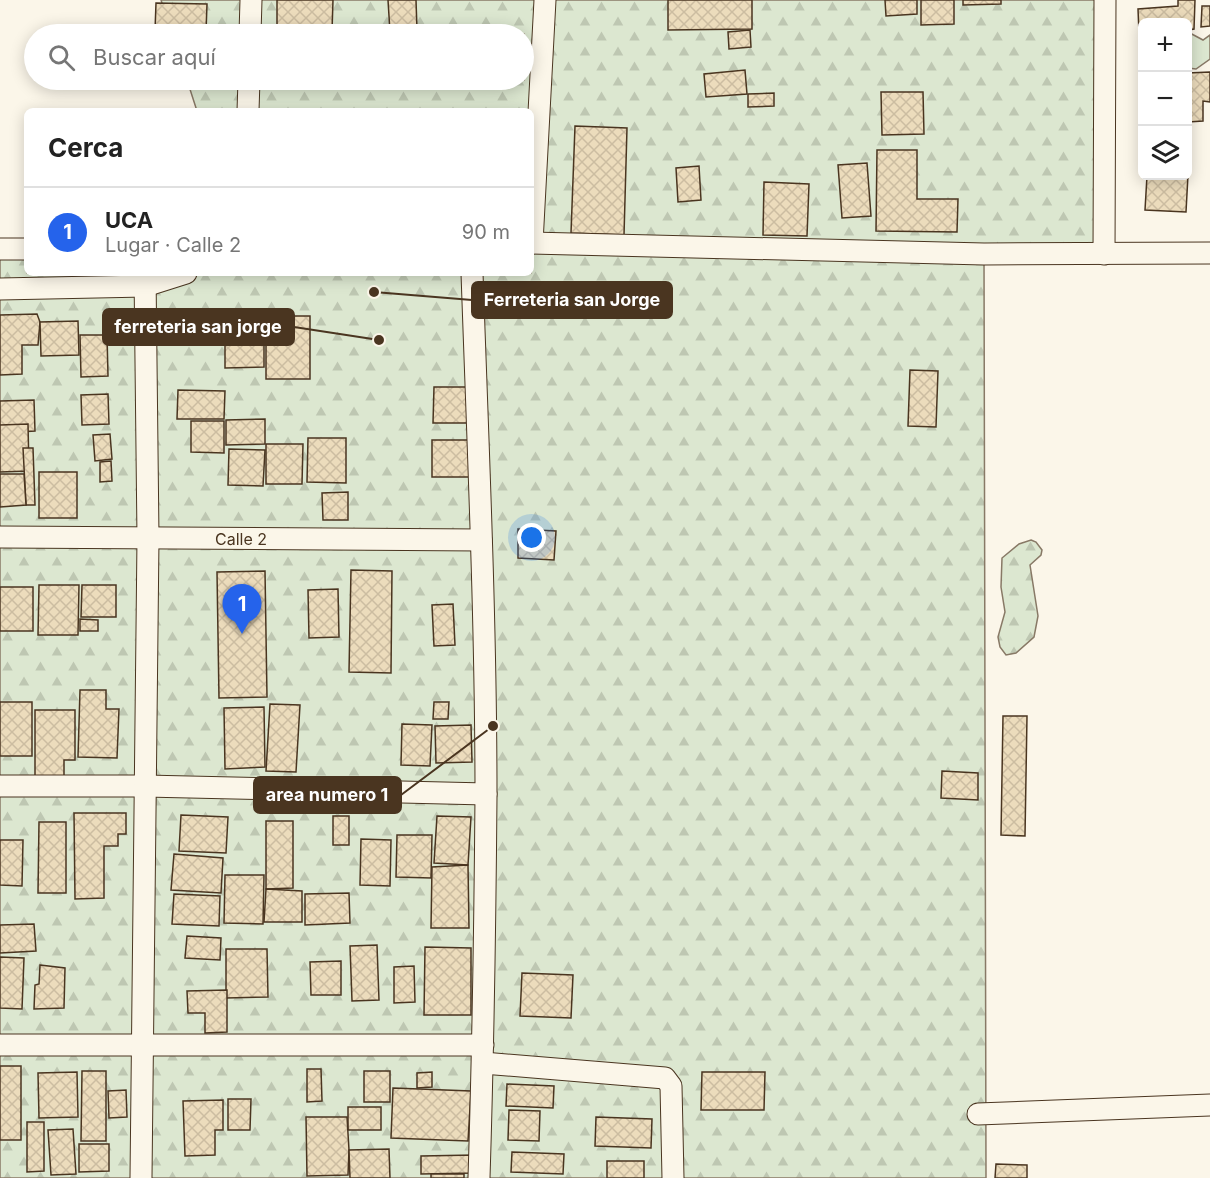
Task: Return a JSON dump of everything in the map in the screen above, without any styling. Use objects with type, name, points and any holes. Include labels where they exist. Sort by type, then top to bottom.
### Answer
[{"type":"street","points":[[250,24],[251,0]]},
{"type":"street","points":[[534,206],[545,0]]},
{"type":"street","points":[[1104,254],[1106,0]]},
{"type":"street","points":[[248,108],[249,90]]},
{"type":"street","points":[[534,243],[984,254],[1210,253]]},
{"type":"street","points":[[0,249],[24,249]]},
{"type":"street","points":[[0,289],[145,280],[168,276]]},
{"type":"street","points":[[472,276],[481,540],[486,794],[479,1178]]},
{"type":"street","points":[[141,1178],[148,538],[145,280]]},
{"type":"street","name":"Calle 2","points":[[0,537],[481,540]]},
{"type":"street","points":[[0,786],[145,786],[486,794]]},
{"type":"street","points":[[0,1045],[142,1045],[483,1054],[665,1078],[671,1086],[673,1178]]},
{"type":"street","points":[[978,1114],[1210,1105]]},
{"type":"green space","points":[[161,0],[1106,0],[1104,254],[984,254],[986,1178],[0,1178],[0,252],[24,252],[24,276],[534,276],[534,108],[196,108],[190,90],[534,90],[534,24],[169,24]]},
{"type":"green space","points":[[1192,34],[1203,40],[1210,35],[1210,59],[1196,69],[1192,68]]},
{"type":"green space","points":[[1031,540],[1036,542],[1042,550],[1041,555],[1030,565],[1038,616],[1034,637],[1016,653],[1006,655],[1000,647],[998,637],[1005,612],[1001,587],[1002,558],[1019,544]]},
{"type":"building","points":[[277,0],[333,0],[332,24],[277,24]]},
{"type":"building","points":[[388,0],[416,0],[417,24],[390,24]]},
{"type":"building","points":[[668,0],[752,0],[752,29],[668,30]]},
{"type":"building","points":[[885,0],[917,0],[917,14],[886,16]]},
{"type":"building","points":[[921,0],[954,0],[954,24],[921,25]]},
{"type":"building","points":[[963,0],[1001,0],[1001,4],[963,5]]},
{"type":"building","points":[[1178,0],[1195,0],[1194,29],[1192,29],[1192,18],[1138,18],[1138,9],[1178,6]]},
{"type":"building","points":[[156,3],[207,4],[206,24],[155,24]]},
{"type":"building","points":[[1202,6],[1210,6],[1210,26],[1201,27]]},
{"type":"building","points":[[750,30],[751,47],[729,49],[728,32]]},
{"type":"building","points":[[745,70],[747,94],[706,97],[704,74]]},
{"type":"building","points":[[1210,72],[1210,102],[1203,101],[1203,121],[1192,122],[1192,73]]},
{"type":"building","points":[[881,92],[923,92],[924,134],[882,135]]},
{"type":"building","points":[[774,93],[774,106],[748,107],[748,94]]},
{"type":"building","points":[[575,126],[627,128],[624,235],[571,233]]},
{"type":"building","points":[[877,150],[917,150],[917,199],[958,199],[957,232],[876,231]]},
{"type":"building","points":[[867,163],[871,216],[842,218],[838,165]]},
{"type":"building","points":[[699,166],[701,200],[678,202],[676,168]]},
{"type":"building","points":[[1147,180],[1188,180],[1186,212],[1145,210]]},
{"type":"building","points":[[764,182],[809,184],[807,236],[763,235]]},
{"type":"building","points":[[37,314],[40,322],[38,345],[22,345],[22,374],[0,375],[0,315]]},
{"type":"building","points":[[266,316],[310,316],[310,379],[266,379]]},
{"type":"building","points":[[225,317],[264,317],[264,367],[225,368]]},
{"type":"building","points":[[78,321],[79,355],[41,356],[40,322]]},
{"type":"building","points":[[80,335],[107,335],[108,376],[81,377]]},
{"type":"building","points":[[910,370],[938,371],[936,427],[908,426]]},
{"type":"building","points":[[434,387],[475,387],[475,423],[433,423]]},
{"type":"building","points":[[178,390],[225,391],[224,419],[177,419]]},
{"type":"building","points":[[108,394],[109,424],[82,425],[81,395]]},
{"type":"building","points":[[34,400],[35,431],[0,433],[0,401]]},
{"type":"building","points":[[265,419],[265,444],[226,445],[226,420]]},
{"type":"building","points":[[191,421],[224,421],[224,453],[191,452]]},
{"type":"building","points":[[28,424],[29,471],[0,472],[0,425]]},
{"type":"building","points":[[110,434],[112,459],[95,461],[93,435]]},
{"type":"building","points":[[308,438],[346,438],[346,483],[307,482]]},
{"type":"building","points":[[432,440],[474,440],[474,477],[432,477]]},
{"type":"building","points":[[266,444],[303,444],[302,484],[266,484]]},
{"type":"building","points":[[23,448],[33,448],[35,505],[26,505]]},
{"type":"building","points":[[229,449],[265,450],[263,486],[228,485]]},
{"type":"building","points":[[111,461],[112,481],[100,482],[100,462]]},
{"type":"building","points":[[39,472],[77,472],[77,518],[39,518]]},
{"type":"building","points":[[0,474],[24,474],[26,505],[0,507]]},
{"type":"building","points":[[348,492],[348,520],[323,520],[322,493]]},
{"type":"building","points":[[518,529],[556,531],[554,560],[518,558]]},
{"type":"building","points":[[351,570],[392,571],[391,673],[349,672]]},
{"type":"building","points":[[265,571],[267,697],[219,698],[217,572]]},
{"type":"building","points":[[39,585],[79,585],[78,635],[38,635]]},
{"type":"building","points":[[82,585],[116,585],[116,617],[81,617]]},
{"type":"building","points":[[0,587],[33,587],[33,631],[0,631]]},
{"type":"building","points":[[338,589],[339,637],[309,638],[308,590]]},
{"type":"building","points":[[453,604],[455,645],[434,646],[432,605]]},
{"type":"building","points":[[80,619],[98,620],[98,631],[80,631]]},
{"type":"building","points":[[80,690],[106,690],[106,709],[119,709],[117,758],[78,757]]},
{"type":"building","points":[[0,702],[32,702],[32,756],[0,756]]},
{"type":"building","points":[[434,702],[449,702],[448,719],[433,719]]},
{"type":"building","points":[[270,704],[300,705],[296,772],[266,771]]},
{"type":"building","points":[[264,707],[265,767],[225,769],[224,708]]},
{"type":"building","points":[[35,710],[75,710],[75,760],[64,760],[64,777],[35,778]]},
{"type":"building","points":[[1003,716],[1027,716],[1025,836],[1001,835]]},
{"type":"building","points":[[402,724],[432,725],[430,766],[401,765]]},
{"type":"building","points":[[471,725],[472,762],[436,763],[435,726]]},
{"type":"building","points":[[942,771],[978,773],[978,800],[941,798]]},
{"type":"building","points":[[74,813],[126,813],[126,834],[118,834],[118,846],[104,846],[104,898],[75,899]]},
{"type":"building","points":[[181,815],[228,817],[226,853],[179,851]]},
{"type":"building","points":[[333,816],[349,816],[349,845],[333,845]]},
{"type":"building","points":[[437,816],[471,817],[468,865],[434,863]]},
{"type":"building","points":[[266,821],[293,821],[293,888],[266,889]]},
{"type":"building","points":[[39,822],[66,822],[66,893],[38,893]]},
{"type":"building","points":[[397,835],[432,835],[431,878],[396,877]]},
{"type":"building","points":[[361,839],[391,840],[390,886],[360,885]]},
{"type":"building","points":[[0,840],[23,840],[22,886],[0,885]]},
{"type":"building","points":[[174,854],[223,858],[221,893],[171,890]]},
{"type":"building","points":[[468,865],[469,928],[431,928],[432,867]]},
{"type":"building","points":[[225,875],[264,875],[263,924],[224,923]]},
{"type":"building","points":[[266,889],[302,891],[302,922],[264,922]]},
{"type":"building","points":[[349,893],[350,923],[305,925],[305,894]]},
{"type":"building","points":[[174,894],[220,896],[219,926],[172,924]]},
{"type":"building","points":[[34,924],[36,951],[0,953],[0,925]]},
{"type":"building","points":[[187,936],[221,938],[220,960],[185,958]]},
{"type":"building","points":[[377,945],[379,1000],[352,1001],[350,946]]},
{"type":"building","points":[[425,947],[471,948],[471,1015],[424,1015]]},
{"type":"building","points":[[226,949],[267,949],[268,997],[226,998]]},
{"type":"building","points":[[0,957],[24,958],[22,1009],[0,1008]]},
{"type":"building","points":[[341,961],[341,995],[311,995],[310,962]]},
{"type":"building","points":[[40,965],[65,968],[64,1008],[34,1009],[35,985],[39,984]]},
{"type":"building","points":[[414,966],[415,1002],[394,1003],[394,967]]},
{"type":"building","points":[[522,973],[573,975],[571,1018],[520,1016]]},
{"type":"building","points":[[227,990],[227,1032],[205,1033],[205,1013],[188,1013],[187,991]]},
{"type":"building","points":[[0,1066],[21,1066],[21,1140],[0,1140]]},
{"type":"building","points":[[307,1069],[321,1069],[322,1101],[307,1102]]},
{"type":"building","points":[[82,1071],[106,1071],[106,1141],[81,1141]]},
{"type":"building","points":[[364,1071],[390,1071],[390,1102],[364,1102]]},
{"type":"building","points":[[77,1072],[78,1117],[39,1118],[38,1073]]},
{"type":"building","points":[[432,1072],[432,1087],[417,1088],[417,1073]]},
{"type":"building","points":[[702,1072],[765,1072],[764,1110],[701,1110]]},
{"type":"building","points":[[507,1084],[554,1086],[553,1108],[506,1106]]},
{"type":"building","points":[[393,1088],[471,1091],[468,1141],[391,1138]]},
{"type":"building","points":[[126,1090],[127,1117],[109,1118],[108,1091]]},
{"type":"building","points":[[228,1099],[251,1099],[250,1130],[228,1130]]},
{"type":"building","points":[[223,1100],[223,1130],[215,1130],[215,1155],[185,1156],[183,1101]]},
{"type":"building","points":[[348,1107],[381,1107],[381,1130],[348,1130]]},
{"type":"building","points":[[509,1110],[540,1111],[539,1141],[508,1140]]},
{"type":"building","points":[[306,1117],[347,1117],[348,1175],[307,1176]]},
{"type":"building","points":[[596,1117],[652,1119],[651,1148],[595,1146]]},
{"type":"building","points":[[27,1122],[44,1122],[44,1171],[27,1172]]},
{"type":"building","points":[[73,1129],[76,1174],[51,1175],[48,1130]]},
{"type":"building","points":[[79,1144],[109,1144],[109,1171],[79,1172]]},
{"type":"building","points":[[389,1149],[390,1178],[350,1178],[349,1150]]},
{"type":"building","points":[[512,1152],[564,1154],[563,1174],[511,1172]]},
{"type":"building","points":[[474,1155],[474,1173],[421,1174],[421,1156]]},
{"type":"building","points":[[607,1161],[644,1161],[644,1178],[607,1178]]},
{"type":"building","points":[[996,1164],[1027,1165],[1027,1178],[995,1178]]},
{"type":"building","points":[[431,1174],[464,1174],[464,1178],[431,1178]]},
{"type":"place","name":"Ferreteria san Jorge","points":[[374,292]]},
{"type":"place","name":"ferreteria san jorge","points":[[379,340]]},
{"type":"place","name":"UCA","points":[[242,634]]},
{"type":"place","name":"area numero 1","points":[[493,726]]}]
